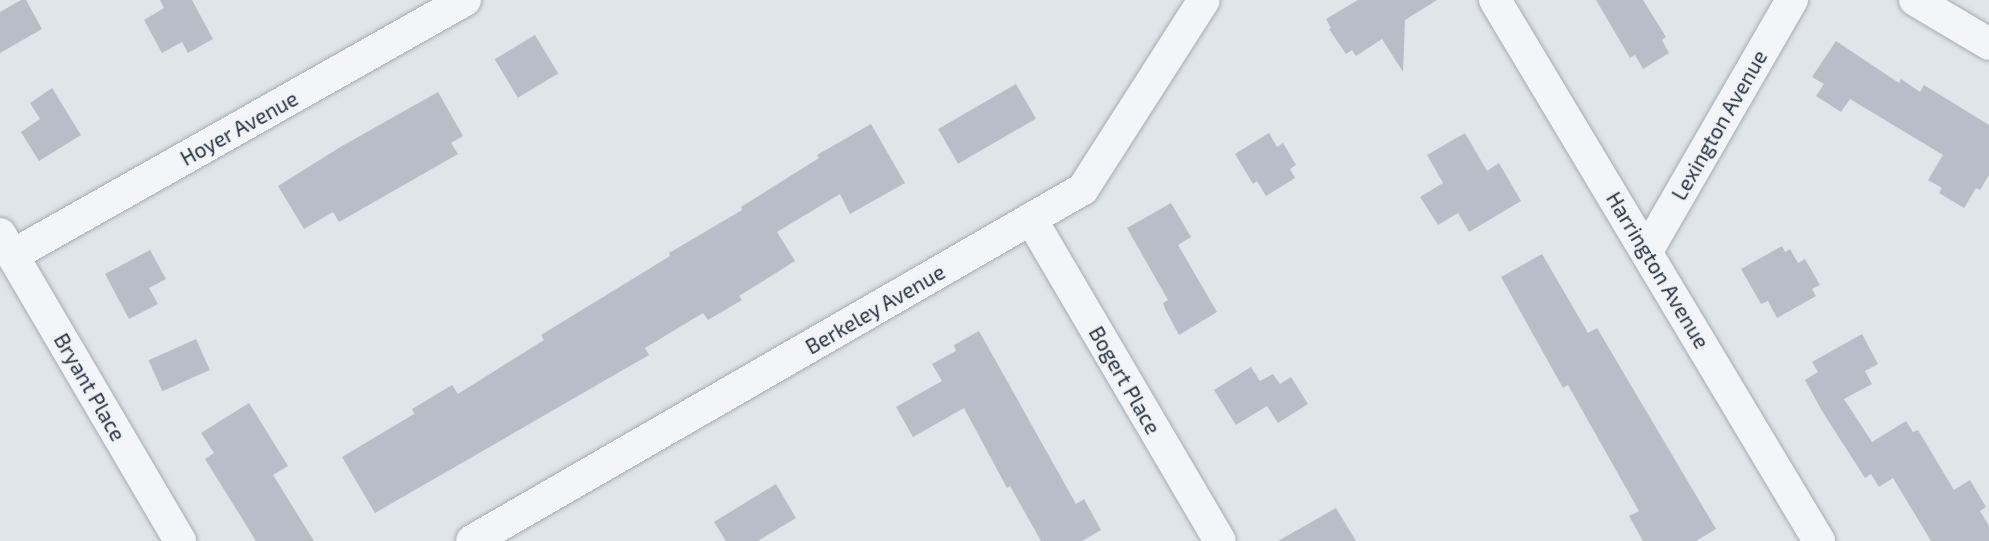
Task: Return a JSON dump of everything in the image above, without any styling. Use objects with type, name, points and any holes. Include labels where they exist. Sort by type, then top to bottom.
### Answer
[{"type":"street","name":"Hoyer Avenue","points":[[6,245],[465,0]]},
{"type":"street","name":"Berkeley Avenue","points":[[472,541],[1083,189],[1204,0]]},
{"type":"street","name":"Harrington Avenue","points":[[1495,0],[1819,541]]},
{"type":"street","name":"Lexington Avenue","points":[[1647,251],[1792,0]]},
{"type":"street","points":[[1915,0],[1989,44]]},
{"type":"street","name":"Bogert Place","points":[[1031,219],[1220,541]]},
{"type":"street","name":"Bryant Place","points":[[6,245],[180,541]]},
{"type":"building","points":[[21,0],[26,0],[42,29],[0,53],[0,12]]},
{"type":"building","points":[[160,0],[192,0],[213,39],[188,53],[182,42],[162,53],[144,20],[164,8]]},
{"type":"building","points":[[1358,0],[1437,0],[1405,20],[1403,72],[1382,39],[1356,56],[1352,50],[1346,54],[1329,29],[1331,28],[1326,19]]},
{"type":"building","points":[[1596,0],[1643,0],[1666,37],[1662,40],[1669,53],[1643,69],[1635,55],[1630,58]]},
{"type":"building","points":[[535,35],[558,74],[518,98],[495,59]]},
{"type":"building","points":[[1836,41],[1899,83],[1901,79],[1920,92],[1924,85],[1989,125],[1989,175],[1980,190],[1976,188],[1964,208],[1939,193],[1942,188],[1928,180],[1943,155],[1850,99],[1841,112],[1816,96],[1824,84],[1812,77]]},
{"type":"building","points":[[1016,84],[1036,119],[958,164],[938,129]]},
{"type":"building","points":[[52,88],[81,135],[39,161],[21,132],[40,119],[30,103]]},
{"type":"building","points":[[438,92],[463,136],[451,143],[458,154],[339,222],[333,212],[304,229],[278,186],[342,146]]},
{"type":"building","points":[[871,124],[905,183],[850,214],[840,194],[777,232],[795,261],[739,296],[742,300],[708,320],[703,313],[645,348],[649,355],[375,513],[342,457],[414,414],[412,409],[452,385],[458,394],[544,340],[541,335],[670,256],[669,253],[742,210],[741,207],[819,158],[817,155]]},
{"type":"building","points":[[1269,133],[1277,147],[1283,143],[1296,165],[1290,169],[1295,178],[1266,196],[1257,181],[1253,184],[1235,154]]},
{"type":"building","points":[[1465,133],[1487,171],[1499,163],[1521,201],[1469,232],[1458,213],[1438,225],[1420,197],[1443,183],[1427,155]]},
{"type":"building","points":[[1171,203],[1191,237],[1178,245],[1217,312],[1179,335],[1163,303],[1168,300],[1127,228]]},
{"type":"building","points":[[1782,246],[1785,252],[1790,249],[1798,263],[1805,259],[1820,285],[1812,289],[1816,296],[1777,318],[1768,301],[1761,304],[1741,269]]},
{"type":"building","points":[[150,250],[166,279],[149,288],[158,304],[129,319],[105,274]]},
{"type":"building","points":[[1542,254],[1588,333],[1597,328],[1716,529],[1696,541],[1643,541],[1629,516],[1639,511],[1568,385],[1563,388],[1501,277]]},
{"type":"building","points":[[979,331],[1076,504],[1084,499],[1101,530],[1082,541],[1041,541],[1010,486],[1007,488],[964,408],[913,437],[896,407],[942,381],[932,364],[956,351],[954,345]]},
{"type":"building","points":[[1862,334],[1878,364],[1865,371],[1872,384],[1844,399],[1872,442],[1906,421],[1913,432],[1918,430],[1954,490],[1970,480],[1986,507],[1980,511],[1989,526],[1989,541],[1931,541],[1893,478],[1879,487],[1871,474],[1865,478],[1822,411],[1805,380],[1818,372],[1812,362]]},
{"type":"building","points":[[196,339],[210,370],[162,391],[148,360]]},
{"type":"building","points":[[1251,367],[1260,381],[1273,374],[1280,384],[1291,377],[1308,404],[1278,423],[1267,406],[1236,425],[1214,390]]},
{"type":"building","points":[[249,403],[288,466],[273,475],[314,541],[256,541],[205,459],[214,453],[201,433]]},
{"type":"building","points":[[776,484],[796,518],[758,541],[726,541],[714,522]]},
{"type":"building","points":[[1336,508],[1356,541],[1278,541]]}]
